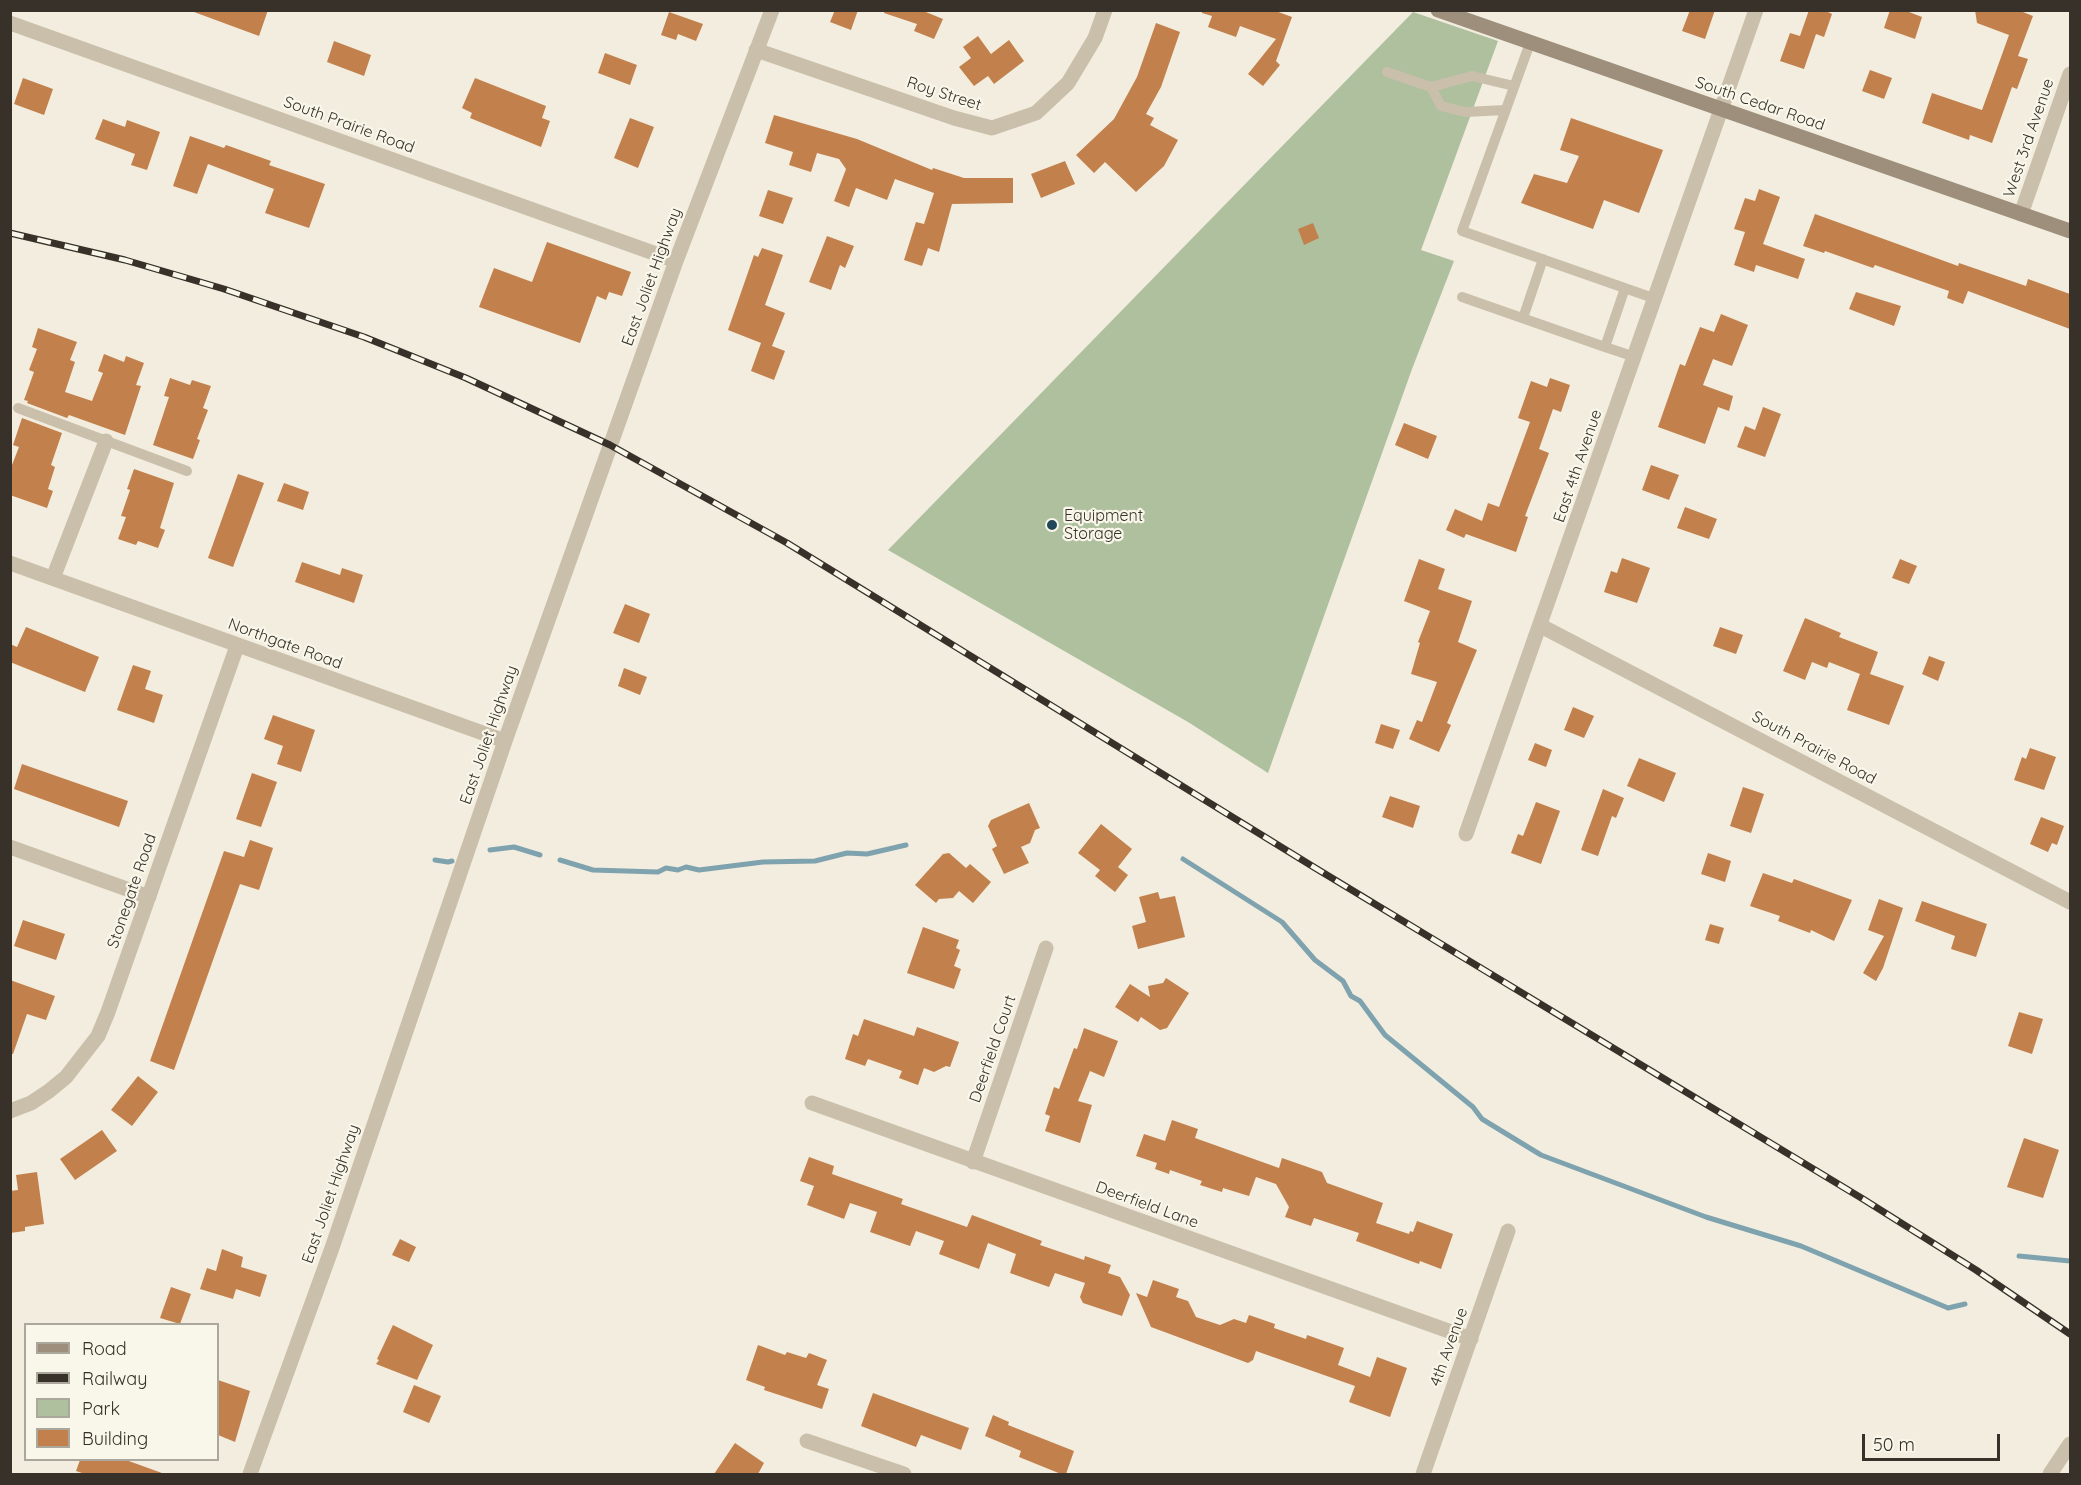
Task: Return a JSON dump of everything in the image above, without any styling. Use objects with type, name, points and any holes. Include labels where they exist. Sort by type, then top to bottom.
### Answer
[{"type":"main road","name":"South Cedar Road","points":[[1438,10],[2070,231]]},
{"type":"street","name":"East Joliet Highway","points":[[250,1474],[335,1237],[505,741],[676,261],[772,10]]},
{"type":"street","name":"Roy Street","points":[[756,50],[954,118],[992,128],[1036,113],[1068,83],[1095,38],[1106,10]]},
{"type":"street","name":"East 4th Avenue","points":[[1466,834],[1756,10]]},
{"type":"street","name":"South Prairie Road","points":[[10,23],[676,261]]},
{"type":"street","name":"West 3rd Avenue","points":[[2021,214],[2070,74]]},
{"type":"street","points":[[53,578],[106,441]]},
{"type":"street","name":"Northgate Road","points":[[10,563],[505,741]]},
{"type":"street","name":"South Prairie Road","points":[[1541,626],[2070,902]]},
{"type":"street","name":"Stonegate Road","points":[[10,1111],[31,1103],[66,1077],[98,1036],[237,646]]},
{"type":"street","points":[[10,847],[149,897]]},
{"type":"street","name":"Deerfield Court","points":[[973,1162],[1046,948]]},
{"type":"street","name":"Deerfield Lane","points":[[812,1103],[1471,1339]]},
{"type":"street","name":"4th Avenue","points":[[1423,1474],[1508,1231]]},
{"type":"street","points":[[807,1441],[904,1474]]},
{"type":"street","points":[[2050,1474],[2070,1444]]},
{"type":"lane","points":[[1530,42],[1462,231],[1656,299]]},
{"type":"lane","points":[[1387,72],[1431,87],[1472,76],[1514,86]]},
{"type":"lane","points":[[1431,87],[1441,106],[1465,112],[1505,110]]},
{"type":"lane","points":[[1523,318],[1543,260]]},
{"type":"lane","points":[[1605,347],[1625,288]]},
{"type":"lane","points":[[1462,297],[1635,357]]},
{"type":"lane","points":[[18,408],[187,471]]},
{"type":"green space","points":[[1413,12],[1498,41],[1421,250],[1454,261],[1412,369],[1268,773],[1188,722],[888,550]]},
{"type":"building","points":[[194,10],[268,10],[259,36],[194,12]]},
{"type":"building","points":[[835,10],[858,10],[851,30],[830,22]]},
{"type":"building","points":[[885,10],[921,10],[943,19],[934,39],[914,31],[917,24],[884,13]]},
{"type":"building","points":[[1202,10],[1273,10],[1292,17],[1276,61],[1280,65],[1263,86],[1248,74],[1276,39],[1240,26],[1236,37],[1208,27],[1212,16],[1202,13]]},
{"type":"building","points":[[1690,10],[1715,10],[1705,39],[1682,31]]},
{"type":"building","points":[[1809,10],[1824,10],[1832,14],[1824,37],[1816,34],[1804,69],[1780,61],[1790,33],[1800,36]]},
{"type":"building","points":[[1890,10],[1904,10],[1922,17],[1915,39],[1884,28]]},
{"type":"building","points":[[1975,10],[2018,10],[2033,16],[2018,56],[2028,59],[2017,89],[2012,87],[1992,143],[1970,135],[1969,140],[1922,123],[1932,93],[1982,110],[2009,35],[1977,23]]},
{"type":"building","points":[[669,12],[703,24],[696,41],[678,34],[676,40],[661,35]]},
{"type":"building","points":[[1156,23],[1180,32],[1161,87],[1146,114],[1154,118],[1150,125],[1178,140],[1164,166],[1136,192],[1105,162],[1094,173],[1076,155],[1114,119],[1137,77]]},
{"type":"building","points":[[978,36],[991,54],[1009,40],[1024,61],[994,84],[988,76],[974,86],[959,67],[971,58],[963,47]]},
{"type":"building","points":[[334,41],[371,55],[364,76],[327,62]]},
{"type":"building","points":[[605,53],[637,65],[630,85],[598,73]]},
{"type":"building","points":[[1870,70],[1892,78],[1884,99],[1862,91]]},
{"type":"building","points":[[23,78],[53,89],[44,115],[14,104]]},
{"type":"building","points":[[475,78],[546,106],[542,118],[550,121],[541,147],[470,118],[472,113],[462,108]]},
{"type":"building","points":[[774,115],[857,139],[932,170],[933,168],[964,178],[1013,178],[1013,203],[952,204],[939,252],[928,248],[922,266],[904,260],[916,222],[924,224],[934,193],[895,179],[887,200],[856,188],[849,207],[834,201],[846,169],[839,159],[817,153],[811,172],[789,165],[793,152],[765,143]]},
{"type":"building","points":[[630,118],[654,127],[638,168],[614,158]]},
{"type":"building","points":[[1571,118],[1663,150],[1639,213],[1604,200],[1593,229],[1521,203],[1534,174],[1567,183],[1579,156],[1560,150]]},
{"type":"building","points":[[103,119],[125,127],[127,120],[160,132],[147,170],[131,165],[135,154],[95,139]]},
{"type":"building","points":[[190,136],[224,148],[226,145],[271,161],[269,165],[325,184],[309,228],[265,213],[274,189],[208,164],[197,194],[173,186]]},
{"type":"building","points":[[1065,161],[1075,184],[1041,198],[1031,174]]},
{"type":"building","points":[[1759,189],[1780,197],[1763,244],[1805,259],[1798,279],[1756,265],[1754,272],[1734,265],[1745,232],[1734,229],[1745,198],[1755,201]]},
{"type":"building","points":[[768,190],[793,198],[783,224],[759,216]]},
{"type":"building","points":[[1815,214],[1958,266],[1959,263],[2026,286],[2028,279],[2070,294],[2070,329],[1968,291],[1963,304],[1947,298],[1949,291],[1875,265],[1873,268],[1825,251],[1824,253],[1803,246]]},
{"type":"building","points":[[1313,223],[1319,238],[1304,245],[1298,229]]},
{"type":"building","points":[[827,236],[854,246],[845,268],[840,265],[831,290],[809,282]]},
{"type":"building","points":[[547,242],[631,272],[622,296],[609,292],[606,300],[597,296],[580,343],[479,307],[494,268],[532,282]]},
{"type":"building","points":[[762,248],[783,255],[765,305],[785,313],[772,346],[785,351],[774,380],[751,371],[761,343],[728,330],[754,255],[758,257]]},
{"type":"building","points":[[1856,292],[1901,306],[1894,326],[1849,309]]},
{"type":"building","points":[[1721,314],[1748,325],[1732,366],[1713,359],[1703,385],[1733,396],[1729,411],[1718,407],[1705,444],[1658,427],[1680,364],[1685,366],[1700,327],[1714,332]]},
{"type":"building","points":[[38,328],[77,342],[70,360],[75,362],[65,392],[92,401],[103,373],[98,371],[104,354],[124,362],[126,356],[144,363],[136,385],[141,386],[125,435],[69,415],[67,418],[24,400],[34,372],[29,370],[37,349],[32,347]]},
{"type":"building","points":[[170,378],[190,385],[192,380],[211,386],[203,408],[208,410],[197,439],[200,440],[193,459],[153,445],[169,397],[164,396]]},
{"type":"building","points":[[1550,378],[1570,385],[1561,412],[1553,409],[1539,449],[1549,453],[1525,516],[1528,517],[1516,552],[1466,534],[1464,538],[1446,530],[1455,509],[1482,521],[1488,503],[1499,507],[1530,422],[1518,418],[1531,381],[1547,387]]},
{"type":"building","points":[[1763,407],[1781,414],[1765,457],[1737,447],[1745,426],[1755,430]]},
{"type":"building","points":[[22,418],[62,433],[51,465],[55,467],[48,489],[53,491],[47,508],[10,495],[10,470],[19,447],[13,445]]},
{"type":"building","points":[[1404,423],[1437,436],[1428,459],[1395,445]]},
{"type":"building","points":[[1651,465],[1679,475],[1669,500],[1642,490]]},
{"type":"building","points":[[134,469],[174,483],[160,528],[165,530],[158,548],[138,541],[136,545],[118,539],[126,517],[121,516]]},
{"type":"building","points":[[238,474],[264,483],[233,567],[208,558]]},
{"type":"building","points":[[284,483],[309,492],[303,510],[277,501]]},
{"type":"building","points":[[1685,507],[1717,519],[1709,539],[1677,528]]},
{"type":"building","points":[[1622,558],[1650,568],[1637,603],[1604,592],[1611,571],[1617,573]]},
{"type":"building","points":[[1419,559],[1445,569],[1438,589],[1472,601],[1458,642],[1477,650],[1447,723],[1451,725],[1439,752],[1409,739],[1417,720],[1422,722],[1437,682],[1411,674],[1420,643],[1418,642],[1430,611],[1404,601]]},
{"type":"building","points":[[1900,559],[1917,566],[1909,584],[1892,578]]},
{"type":"building","points":[[302,562],[340,575],[342,568],[363,575],[354,603],[295,582]]},
{"type":"building","points":[[625,604],[650,614],[639,643],[613,633]]},
{"type":"building","points":[[1805,618],[1841,633],[1839,637],[1878,652],[1870,674],[1904,686],[1889,725],[1847,710],[1860,674],[1829,662],[1827,668],[1812,662],[1805,680],[1783,671]]},
{"type":"building","points":[[26,627],[99,657],[85,692],[10,662],[10,644],[17,647]]},
{"type":"building","points":[[1720,627],[1743,635],[1736,654],[1713,646]]},
{"type":"building","points":[[1929,656],[1945,662],[1938,681],[1922,674]]},
{"type":"building","points":[[133,665],[151,671],[145,689],[163,695],[154,723],[117,710]]},
{"type":"building","points":[[624,668],[647,677],[640,695],[618,686]]},
{"type":"building","points":[[1573,707],[1594,716],[1584,738],[1564,730]]},
{"type":"building","points":[[273,715],[315,730],[301,772],[277,764],[283,746],[264,739]]},
{"type":"building","points":[[1381,724],[1400,730],[1393,749],[1375,743]]},
{"type":"building","points":[[1535,743],[1552,750],[1546,767],[1528,760]]},
{"type":"building","points":[[2030,748],[2056,757],[2044,790],[2014,780],[2022,757],[2026,759]]},
{"type":"building","points":[[1639,758],[1676,773],[1664,802],[1627,786]]},
{"type":"building","points":[[22,764],[128,801],[119,827],[14,789]]},
{"type":"building","points":[[252,773],[277,782],[261,827],[236,819]]},
{"type":"building","points":[[1743,787],[1764,794],[1751,833],[1730,826]]},
{"type":"building","points":[[1603,789],[1624,798],[1616,818],[1612,816],[1598,856],[1581,850]]},
{"type":"building","points":[[1390,796],[1420,806],[1413,828],[1382,817]]},
{"type":"building","points":[[1536,802],[1560,811],[1541,864],[1511,853],[1518,834],[1523,836]]},
{"type":"building","points":[[1029,803],[1040,828],[1035,830],[1030,843],[1021,847],[1029,863],[1004,874],[992,849],[997,846],[988,826],[991,820]]},
{"type":"building","points":[[2041,817],[2064,826],[2057,845],[2052,843],[2048,852],[2030,844]]},
{"type":"building","points":[[1101,824],[1132,849],[1118,867],[1128,875],[1115,892],[1095,876],[1100,870],[1078,853]]},
{"type":"building","points":[[250,840],[273,848],[259,890],[240,884],[174,1070],[150,1061],[224,851],[244,857]]},
{"type":"building","points":[[949,853],[966,868],[970,864],[991,882],[973,903],[959,891],[953,898],[939,899],[936,903],[915,885],[943,854]]},
{"type":"building","points":[[1708,853],[1731,861],[1725,882],[1701,874]]},
{"type":"building","points":[[1763,873],[1792,883],[1794,879],[1852,900],[1834,941],[1811,930],[1810,933],[1778,921],[1780,916],[1750,906]]},
{"type":"building","points":[[1158,892],[1160,899],[1175,896],[1185,937],[1138,949],[1132,926],[1146,922],[1139,897]]},
{"type":"building","points":[[1879,899],[1903,908],[1883,968],[1876,981],[1863,973],[1884,936],[1868,930]]},
{"type":"building","points":[[1922,901],[1987,924],[1976,957],[1951,949],[1955,936],[1915,921]]},
{"type":"building","points":[[23,920],[65,934],[56,960],[14,946]]},
{"type":"building","points":[[1710,924],[1724,928],[1719,944],[1705,940]]},
{"type":"building","points":[[923,927],[959,940],[956,948],[960,950],[954,966],[961,969],[954,989],[907,973]]},
{"type":"building","points":[[1166,978],[1189,993],[1167,1028],[1160,1030],[1141,1017],[1138,1022],[1115,1007],[1130,984],[1150,997],[1148,986],[1163,983]]},
{"type":"building","points":[[10,980],[55,996],[46,1020],[27,1014],[13,1054],[10,1054]]},
{"type":"building","points":[[2019,1012],[2043,1019],[2032,1054],[2008,1046]]},
{"type":"building","points":[[864,1019],[914,1036],[917,1027],[959,1042],[950,1067],[946,1066],[934,1072],[924,1068],[918,1085],[899,1078],[902,1071],[868,1059],[865,1066],[845,1059],[853,1034],[858,1036]]},
{"type":"building","points":[[1084,1028],[1118,1041],[1104,1077],[1090,1071],[1078,1101],[1092,1105],[1080,1143],[1045,1131],[1050,1116],[1045,1114],[1054,1087],[1059,1089]]},
{"type":"building","points":[[138,1076],[158,1092],[132,1126],[111,1110]]},
{"type":"building","points":[[1172,1120],[1198,1129],[1195,1138],[1279,1168],[1282,1158],[1322,1172],[1327,1183],[1383,1203],[1376,1223],[1409,1234],[1410,1231],[1413,1232],[1417,1221],[1453,1234],[1441,1269],[1420,1261],[1419,1264],[1356,1241],[1359,1233],[1314,1218],[1311,1226],[1285,1217],[1289,1207],[1276,1184],[1256,1177],[1249,1196],[1223,1188],[1222,1192],[1200,1185],[1202,1181],[1170,1170],[1169,1174],[1155,1169],[1157,1163],[1136,1156],[1144,1134],[1165,1141]]},
{"type":"building","points":[[102,1130],[117,1151],[75,1180],[60,1159]]},
{"type":"building","points":[[2024,1138],[2059,1150],[2043,1198],[2007,1187]]},
{"type":"building","points":[[809,1157],[834,1166],[832,1174],[903,1199],[901,1204],[967,1227],[972,1215],[1042,1241],[1040,1245],[1084,1260],[1085,1256],[1111,1265],[1108,1273],[1120,1277],[1130,1295],[1122,1316],[1083,1303],[1080,1297],[1085,1283],[1055,1273],[1049,1287],[1010,1273],[1016,1254],[988,1243],[979,1269],[939,1254],[944,1241],[916,1231],[910,1246],[870,1232],[877,1212],[850,1203],[844,1219],[807,1205],[814,1186],[800,1181]]},
{"type":"building","points":[[37,1172],[44,1224],[25,1227],[25,1231],[10,1233],[10,1191],[18,1190],[16,1175]]},
{"type":"building","points":[[400,1239],[416,1247],[409,1262],[392,1255]]},
{"type":"building","points":[[222,1249],[243,1257],[241,1267],[267,1275],[260,1297],[236,1289],[233,1299],[200,1289],[207,1268],[216,1271]]},
{"type":"building","points":[[1153,1280],[1179,1289],[1176,1297],[1188,1301],[1196,1317],[1220,1325],[1234,1319],[1246,1323],[1249,1315],[1275,1324],[1274,1328],[1306,1339],[1307,1335],[1344,1348],[1338,1365],[1370,1377],[1377,1357],[1407,1368],[1390,1417],[1349,1402],[1355,1386],[1256,1351],[1253,1360],[1248,1363],[1151,1327],[1136,1293],[1147,1297]]},
{"type":"building","points":[[171,1287],[191,1294],[180,1323],[160,1318]]},
{"type":"building","points":[[393,1325],[433,1345],[417,1380],[376,1364]]},
{"type":"building","points":[[758,1345],[785,1355],[787,1352],[806,1358],[809,1353],[827,1360],[817,1385],[829,1389],[822,1409],[764,1390],[765,1387],[746,1380]]},
{"type":"building","points":[[219,1380],[250,1391],[235,1442],[219,1435]]},
{"type":"building","points":[[414,1385],[441,1396],[429,1423],[403,1412]]},
{"type":"building","points":[[873,1393],[969,1428],[961,1450],[921,1435],[916,1447],[861,1426]]},
{"type":"building","points":[[993,1415],[1009,1422],[1008,1425],[1074,1451],[1066,1474],[1019,1457],[1021,1451],[985,1436]]},
{"type":"building","points":[[735,1443],[764,1463],[758,1474],[714,1474]]},
{"type":"building","points":[[80,1461],[129,1461],[162,1474],[85,1474],[76,1471]]},
{"type":"waterway","points":[[560,860],[593,870],[658,872],[666,868],[678,870],[686,867],[699,870],[763,862],[815,861],[847,853],[867,854],[906,845]]},
{"type":"waterway","points":[[490,850],[514,847],[540,855]]},
{"type":"waterway","points":[[1183,859],[1282,922],[1315,960],[1343,981],[1351,996],[1360,1001],[1385,1035],[1473,1107],[1482,1119],[1541,1155],[1706,1217],[1801,1246],[1948,1308],[1965,1304]]},
{"type":"waterway","points":[[435,860],[452,861]]},
{"type":"waterway","points":[[2019,1256],[2070,1261]]},
{"type":"railway","points":[[10,233],[125,260],[224,289],[364,337],[466,378],[610,445],[787,543],[1312,866],[1863,1199],[1976,1270],[2070,1334]]},
{"type":"place","name":"Equipment Storage","points":[[1052,525]]}]
